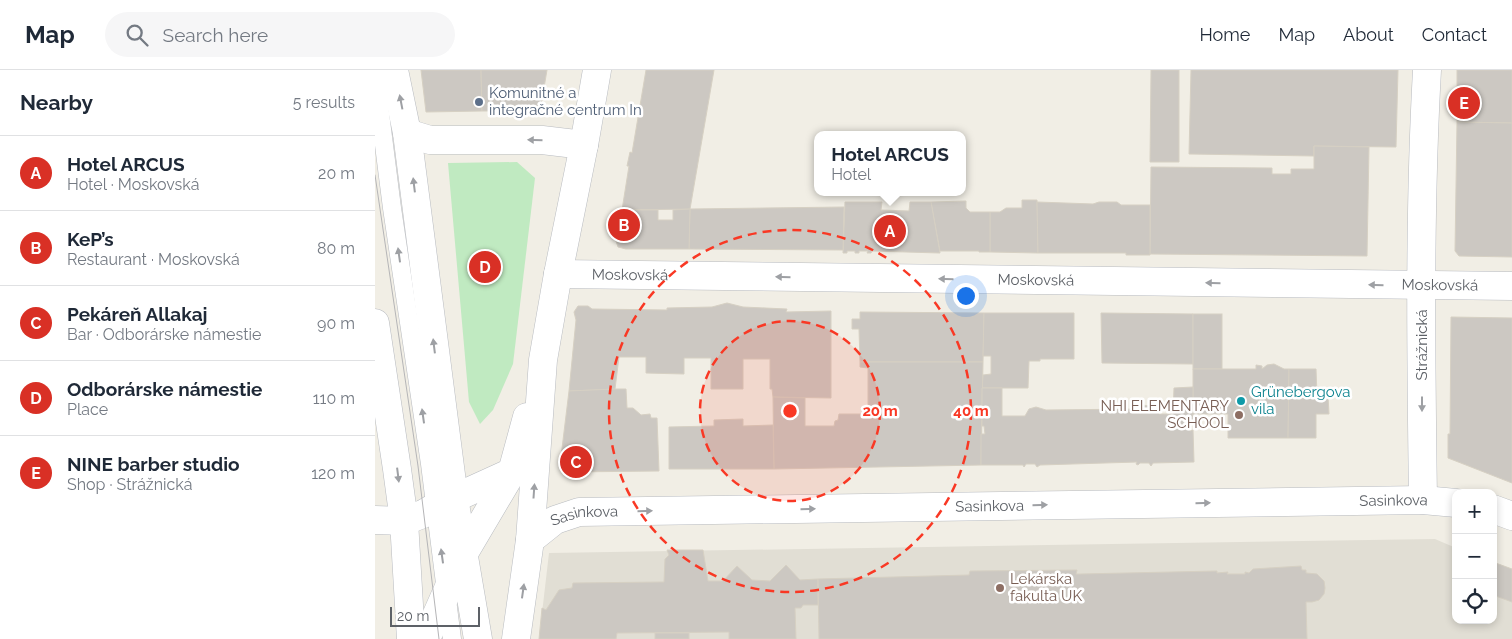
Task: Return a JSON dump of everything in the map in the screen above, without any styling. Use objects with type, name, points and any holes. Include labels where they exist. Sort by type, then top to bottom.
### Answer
[{"type":"street","points":[[394,70],[407,134],[444,502],[464,552],[478,639]]},
{"type":"street","points":[[426,639],[464,552],[512,472],[543,360],[597,70]]},
{"type":"street","name":"Strážnická","points":[[1423,500],[1421,285],[1423,132],[1427,70]]},
{"type":"street","points":[[407,134],[430,140],[542,140],[584,145]]},
{"type":"street","name":"Moskovská","points":[[558,274],[1512,286]]},
{"type":"street","points":[[375,323],[403,521],[411,639]]},
{"type":"street","points":[[516,639],[530,540],[543,360]]},
{"type":"street","points":[[375,520],[403,521],[423,514],[444,502],[512,472]]},
{"type":"street","name":"Sasinkova","points":[[530,540],[555,520],[579,512],[1423,500],[1452,503]]},
{"type":"street","points":[[1497,510],[1512,516]]},
{"type":"lane","points":[[375,74],[430,464],[444,502],[447,591],[452,639]]},
{"type":"shaded area","name":"Lekárska fakulta UK","points":[[1435,539],[1452,546],[1452,624],[1497,624],[1497,563],[1512,569],[1512,639],[539,639],[549,553]]},
{"type":"green space","points":[[517,162],[535,178],[513,364],[493,410],[480,424],[469,402],[448,163]]},
{"type":"building","points":[[421,70],[481,70],[482,111],[426,112]]},
{"type":"building","points":[[481,70],[547,70],[540,111],[482,111]]},
{"type":"building","points":[[646,70],[714,70],[690,209],[622,210],[629,166],[627,166],[630,152],[632,153]]},
{"type":"building","points":[[1151,70],[1179,70],[1179,162],[1150,162]]},
{"type":"building","points":[[1191,70],[1398,70],[1396,147],[1314,146],[1314,156],[1189,154]]},
{"type":"building","points":[[1457,70],[1512,70],[1512,123],[1457,122]]},
{"type":"building","points":[[1457,122],[1512,123],[1512,257],[1459,256],[1455,251]]},
{"type":"building","points":[[1314,146],[1369,147],[1367,256],[1150,254],[1151,167],[1272,168],[1272,174],[1291,174],[1291,169],[1314,169]]},
{"type":"building","points":[[1022,200],[1037,200],[1038,253],[990,252],[990,212],[1000,212],[1006,208],[1022,208]]},
{"type":"building","points":[[966,201],[966,208],[970,212],[990,212],[990,252],[940,251],[931,202]]},
{"type":"building","points":[[845,202],[882,202],[881,210],[909,211],[910,202],[931,202],[940,253],[872,251],[867,253],[868,251],[859,251],[859,253],[855,253],[855,251],[847,251],[847,253],[843,253]]},
{"type":"building","points":[[1037,202],[1093,204],[1117,202],[1121,205],[1150,205],[1150,255],[1126,255],[1126,253],[1038,253]]},
{"type":"building","points":[[844,207],[843,250],[689,249],[690,209]]},
{"type":"building","points":[[690,209],[689,249],[626,249],[618,247],[616,241],[622,210],[658,210],[658,220],[673,220],[673,210]]},
{"type":"building","points":[[727,303],[743,307],[787,309],[786,312],[831,311],[831,398],[773,397],[772,389],[770,389],[770,359],[743,359],[743,389],[711,389],[711,358],[684,358],[684,374],[646,373],[646,357],[619,357],[615,389],[569,391],[576,320],[574,312],[578,306],[588,306],[592,309],[667,310],[667,308],[712,307]]},
{"type":"building","points":[[860,312],[984,313],[983,362],[860,362],[859,329],[852,329],[852,319],[860,319]]},
{"type":"building","points":[[984,313],[1074,313],[1074,359],[1040,359],[1040,361],[1029,361],[1028,388],[982,388],[983,375],[991,374],[991,356],[983,356]]},
{"type":"building","points":[[1101,313],[1193,314],[1193,364],[1102,363]]},
{"type":"building","points":[[1193,314],[1222,314],[1222,369],[1193,369]]},
{"type":"building","points":[[1451,317],[1512,318],[1512,483],[1448,458]]},
{"type":"building","points":[[860,362],[983,362],[981,465],[774,469],[773,397],[805,398],[805,426],[834,426],[839,414],[868,414],[868,368],[860,367]]},
{"type":"building","name":"Grünebergova vila","points":[[1274,364],[1284,369],[1289,369],[1288,438],[1228,438],[1228,414],[1193,414],[1193,369],[1256,369],[1256,365],[1262,366],[1262,369],[1267,365]]},
{"type":"building","points":[[1289,369],[1316,369],[1317,396],[1328,396],[1329,414],[1316,414],[1316,438],[1288,438]]},
{"type":"building","points":[[1193,387],[1193,423],[1190,423],[1190,431],[1193,430],[1194,462],[1153,463],[1151,466],[1149,463],[1140,463],[1138,465],[1136,464],[1137,462],[1040,465],[1037,467],[1035,464],[1026,464],[1024,467],[1023,465],[981,465],[981,434],[985,434],[984,426],[982,426],[982,388],[1002,388],[1002,416],[1025,416],[1029,409],[1036,407],[1046,410],[1138,409],[1143,405],[1154,407],[1159,414],[1173,414],[1174,388]]},
{"type":"building","points":[[626,389],[627,408],[633,408],[641,415],[650,414],[651,418],[657,418],[659,471],[567,472],[560,465],[569,391]]},
{"type":"building","points":[[743,419],[743,426],[773,425],[774,469],[669,469],[669,427],[714,426],[714,420]]},
{"type":"building","points":[[667,550],[703,550],[708,581],[723,581],[737,566],[752,580],[770,581],[786,565],[800,580],[818,579],[818,605],[803,605],[801,608],[795,608],[796,639],[729,639],[729,632],[617,633],[616,639],[539,639],[542,608],[546,610],[559,590],[572,588],[573,583],[664,582],[665,559],[669,555]]},
{"type":"building","points":[[1497,563],[1512,569],[1512,602],[1497,596]]},
{"type":"building","points":[[1301,566],[1302,570],[1306,570],[1306,573],[1317,574],[1324,581],[1325,588],[1324,594],[1319,600],[1306,602],[1307,639],[819,639],[818,579],[969,575],[970,571],[1077,570],[1076,574],[1081,574],[1217,571],[1217,573],[1245,574],[1245,572],[1249,573],[1253,569]]},
{"type":"building","points":[[655,633],[689,633],[689,639],[655,639]]},
{"type":"tram line","points":[[375,175],[418,466],[439,639]]},
{"type":"place","name":"Komunitné a integračné centrum In","points":[[479,102]]},
{"type":"place","name":"NINE barber studio","points":[[1464,103]]},
{"type":"place","name":"KeP’s","points":[[624,225]]},
{"type":"place","name":"Hotel ARCUS","points":[[890,231]]},
{"type":"place","name":"Odborárske námestie","points":[[485,267]]},
{"type":"place","name":"Grünebergova vila","points":[[1241,401]]},
{"type":"place","name":"NHI ELEMENTARY SCHOOL","points":[[1239,415]]},
{"type":"place","name":"Pekáreň Allakaj","points":[[576,462]]},
{"type":"place","name":"Lekárska fakulta UK","points":[[1000,588]]}]
